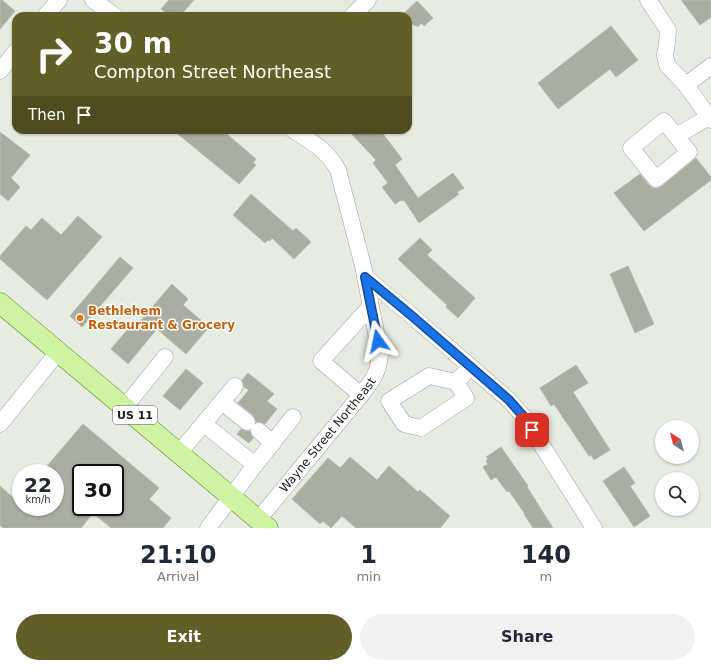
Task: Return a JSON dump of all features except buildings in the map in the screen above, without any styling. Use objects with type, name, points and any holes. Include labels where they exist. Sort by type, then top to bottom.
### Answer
[{"type":"main road","name":"US 11","points":[[0,303],[263,524]]},
{"type":"street","points":[[48,12],[59,0]]},
{"type":"street","points":[[93,0],[110,12]]},
{"type":"street","points":[[356,12],[368,0]]},
{"type":"street","points":[[648,0],[668,30],[665,55],[668,65],[686,85],[710,119],[676,136]]},
{"type":"street","points":[[0,71],[12,56]]},
{"type":"street","points":[[686,85],[711,66]]},
{"type":"street","name":"Wayne Street Northeast","points":[[263,524],[374,379],[380,365],[380,353],[365,277],[338,170],[323,149],[299,134]]},
{"type":"street","points":[[365,277],[509,400],[524,417],[594,528]]},
{"type":"street","points":[[361,395],[321,361],[370,307]]},
{"type":"street","points":[[0,424],[58,352]]},
{"type":"street","points":[[125,407],[165,357]]},
{"type":"street","points":[[456,382],[471,367]]},
{"type":"street","points":[[179,453],[235,386]]},
{"type":"street","points":[[222,402],[273,443]]},
{"type":"street","points":[[208,528],[293,417]]},
{"type":"street","points":[[204,424],[255,465]]},
{"type":"place","name":"Bethlehem Restaurant & Grocery","points":[[80,318]]},
{"type":"route","points":[[378,341],[365,277],[509,400],[524,417],[532,430]]}]
